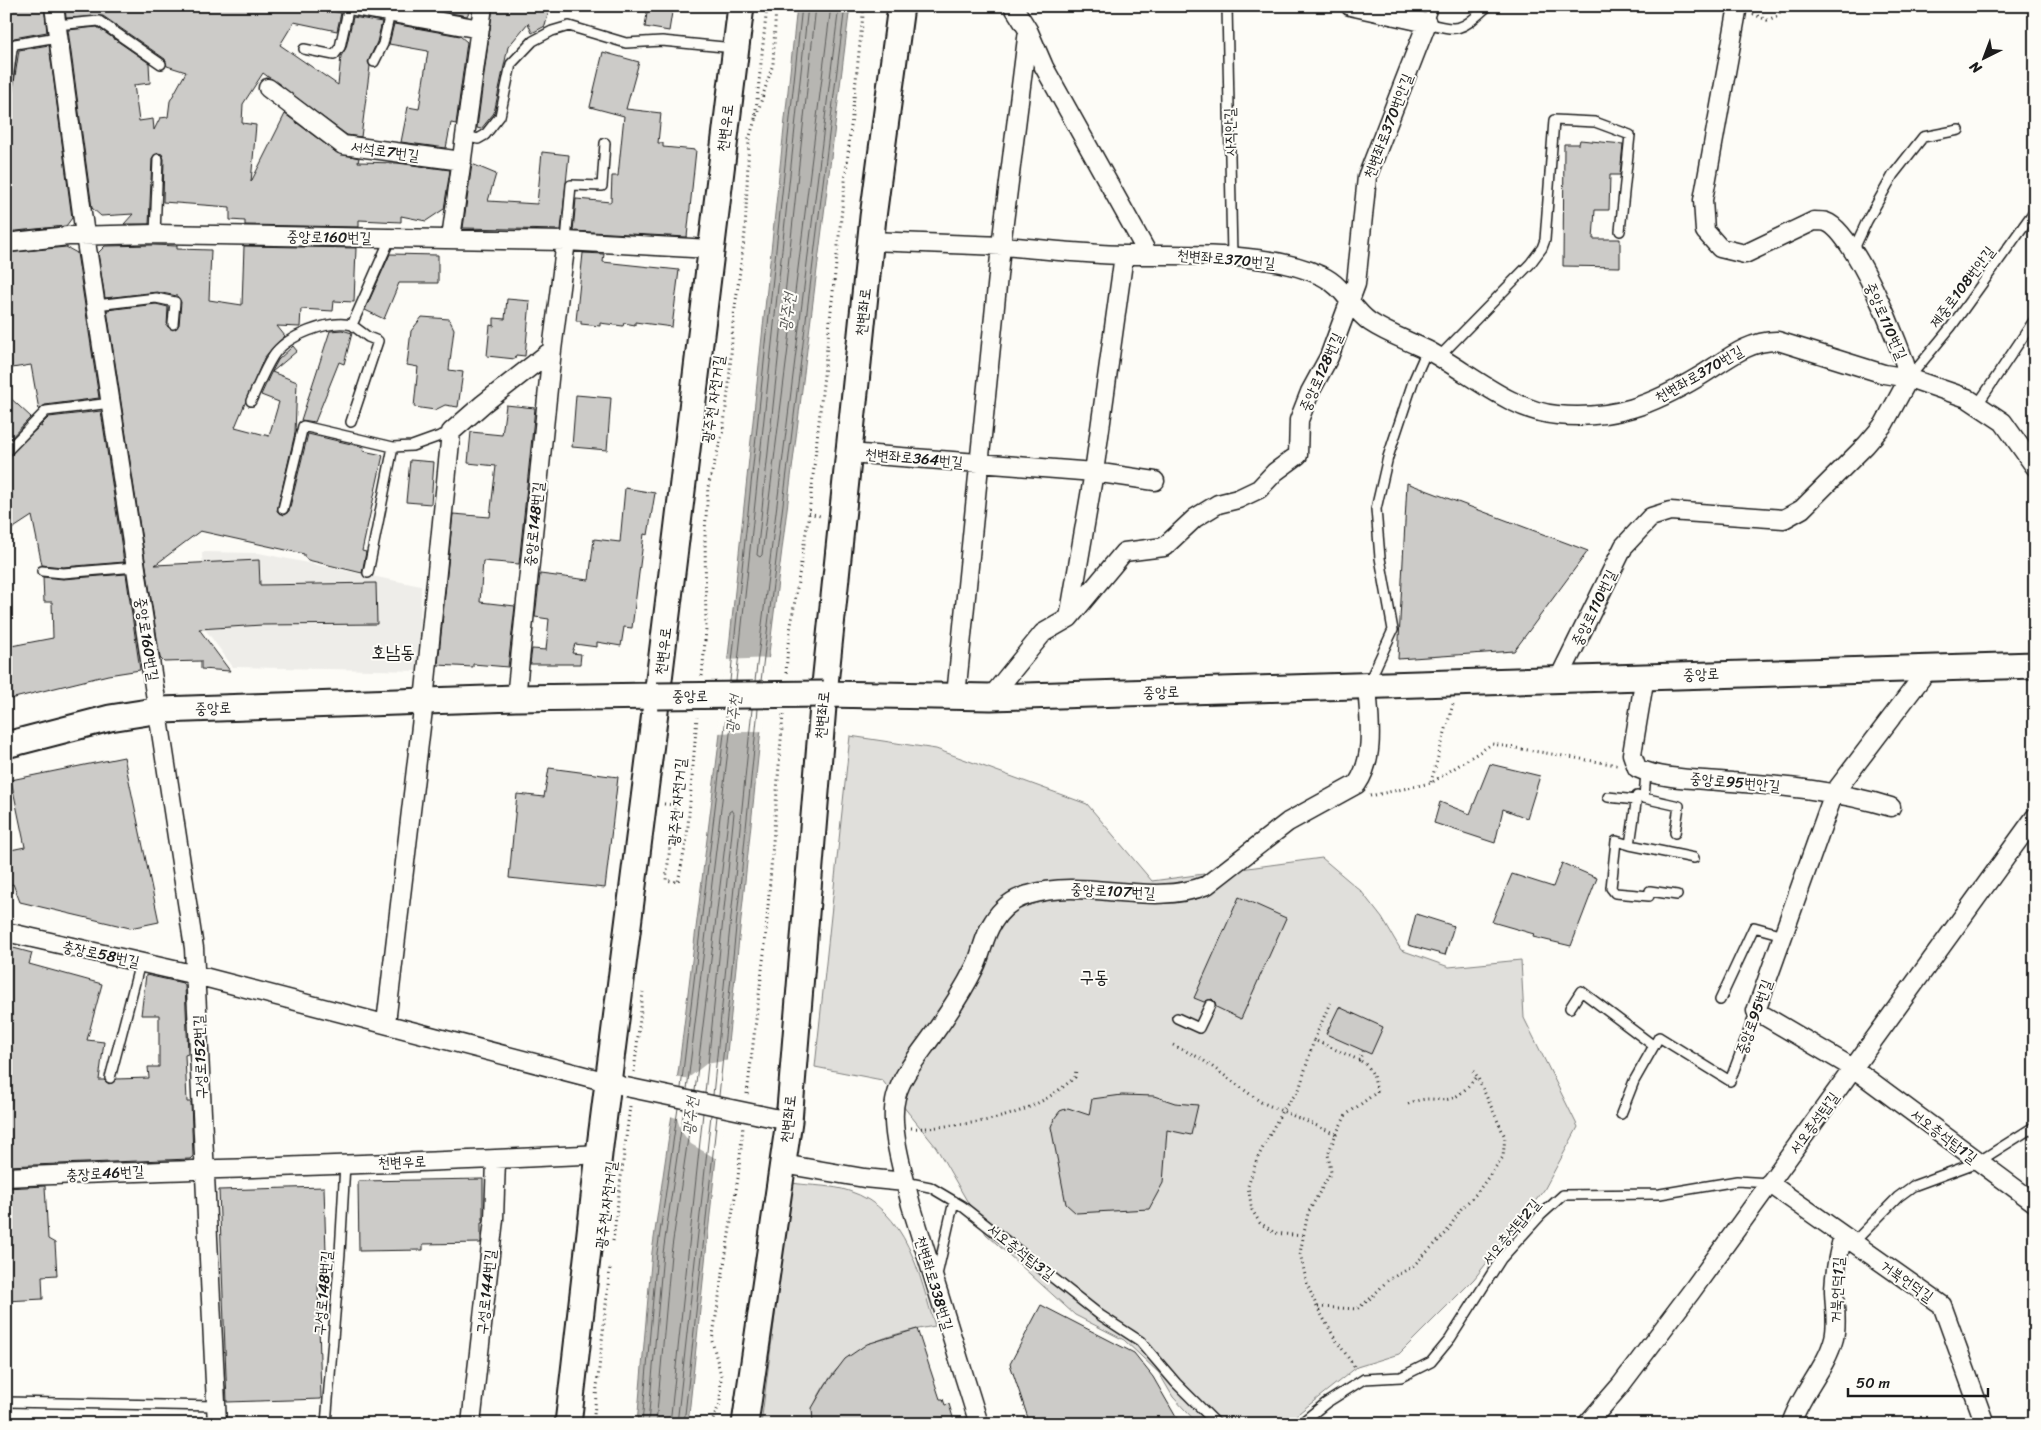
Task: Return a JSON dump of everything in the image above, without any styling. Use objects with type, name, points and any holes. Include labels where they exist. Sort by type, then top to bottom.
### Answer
[{"type":"street","name":"중앙로160번길","points":[[54,6],[85,235],[158,710]]},
{"type":"street","points":[[354,6],[480,28]]},
{"type":"street","points":[[451,238],[483,6]]},
{"type":"street","name":"천변우로","points":[[568,1424],[599,1154],[625,1086],[657,696],[740,6]]},
{"type":"street","name":"천변좌로","points":[[745,1424],[789,1121],[824,694],[870,241],[901,6]]},
{"type":"street","points":[[1013,6],[1028,30],[1044,67],[1148,254]]},
{"type":"street","points":[[1350,6],[1427,23]]},
{"type":"street","name":"중앙로110번길","points":[[1559,678],[1624,546],[1651,517],[1670,511],[1784,519],[1808,503],[1884,424],[1909,378],[1904,356],[1853,251],[1834,228],[1826,222],[1814,221],[1745,254],[1720,248],[1705,231],[1703,200],[1742,8]]},
{"type":"street","name":"천변좌로370번안길","points":[[1351,300],[1360,261],[1367,176],[1427,23]]},
{"type":"street","points":[[1002,246],[1028,30]]},
{"type":"street","name":"서석로7번길","points":[[268,88],[343,145],[462,161]]},
{"type":"street","name":"중앙로160번길","points":[[6,243],[85,235],[155,234],[390,238]]},
{"type":"street","points":[[390,238],[566,241],[710,249]]},
{"type":"street","name":"중앙로148번길","points":[[516,698],[552,350],[566,241]]},
{"type":"street","name":"천변좌로370번길","points":[[870,241],[1002,246],[1124,255],[1232,257],[1278,263],[1322,276],[1351,300],[1363,317],[1371,323],[1433,354],[1464,373],[1538,412],[1573,416],[1598,417],[1649,403],[1682,387],[1749,345],[1766,341],[1778,341],[1884,374],[1909,378],[1967,398],[2002,422],[2035,467]]},
{"type":"street","name":"천변좌로364번길","points":[[956,696],[1002,246]]},
{"type":"street","points":[[1069,618],[1094,472],[1124,255]]},
{"type":"street","name":"중앙로128번길","points":[[991,697],[1043,633],[1069,618],[1124,552],[1164,547],[1195,518],[1218,504],[1238,499],[1259,489],[1275,472],[1298,455],[1300,420],[1351,300]]},
{"type":"street","points":[[386,1024],[424,701],[451,432],[552,350]]},
{"type":"street","name":"천변좌로364번길","points":[[849,453],[1094,472],[1155,481]]},
{"type":"street","name":"중앙로","points":[[6,745],[110,718],[158,710],[516,698],[824,694],[991,697],[2035,664]]},
{"type":"street","name":"중앙로95번길","points":[[1756,1011],[1834,793],[1929,668]]},
{"type":"street","points":[[1641,770],[1632,754],[1645,676]]},
{"type":"street","name":"중앙로107번길","points":[[896,1133],[896,1097],[903,1080],[976,966],[992,923],[1014,899],[1062,888],[1165,893],[1195,890],[1208,885],[1288,822],[1349,790],[1363,776],[1368,757],[1370,725],[1367,686]]},
{"type":"street","name":"구성로152번길","points":[[158,710],[196,975],[217,1424]]},
{"type":"street","name":"중앙로95번안길","points":[[1641,770],[1834,793]]},
{"type":"street","points":[[1834,793],[1891,807]]},
{"type":"street","name":"서오층석탑길","points":[[1587,1424],[1668,1323],[2035,817]]},
{"type":"street","name":"충장로58번길","points":[[6,932],[196,975]]},
{"type":"street","points":[[196,975],[625,1086],[789,1121]]},
{"type":"street","name":"서오층석탑1길","points":[[1756,1011],[1853,1068],[2035,1204]]},
{"type":"street","name":"천변좌로338번길","points":[[896,1133],[905,1182],[978,1424]]},
{"type":"street","name":"천변우로","points":[[204,1168],[496,1160],[599,1154]]},
{"type":"street","name":"구성로144번길","points":[[471,1424],[494,1219],[496,1160]]},
{"type":"street","name":"서오층석탑3길","points":[[783,1164],[864,1178],[905,1182]]},
{"type":"street","name":"충장로46번길","points":[[6,1177],[204,1168]]},
{"type":"street","name":"거북언덕길","points":[[1769,1183],[1942,1305],[1985,1424]]},
{"type":"street","name":"거북언덕1길","points":[[1791,1424],[1796,1408],[1830,1350],[1834,1339],[1836,1264],[1848,1240]]},
{"type":"lane","points":[[304,49],[334,55],[340,47],[349,6]]},
{"type":"lane","name":"사직안길","points":[[1228,6],[1232,257]]},
{"type":"lane","points":[[1433,6],[1427,23],[1449,29],[1460,28],[1488,6]]},
{"type":"lane","points":[[374,62],[382,44],[390,13]]},
{"type":"lane","points":[[6,95],[12,49],[15,44],[99,21],[161,64]]},
{"type":"lane","points":[[465,136],[478,138],[485,135],[500,116],[511,64],[533,42],[552,31],[569,26],[626,43],[662,41],[735,48]]},
{"type":"lane","points":[[1367,686],[1393,630],[1380,558],[1376,509],[1388,457],[1413,382],[1433,354],[1530,264],[1542,248],[1554,120],[1595,122],[1630,135],[1620,231]]},
{"type":"lane","points":[[1853,251],[1867,221],[1893,175],[1923,137],[1959,130]]},
{"type":"lane","points":[[566,241],[571,185],[602,186],[605,143]]},
{"type":"lane","points":[[155,234],[158,160]]},
{"type":"lane","name":"제중로108번안길","points":[[1909,378],[1951,327],[2035,210]]},
{"type":"lane","name":"중앙로160번길","points":[[352,325],[390,238]]},
{"type":"lane","points":[[96,305],[156,298],[175,302],[173,324]]},
{"type":"lane","points":[[1978,404],[2035,319]]},
{"type":"lane","points":[[251,401],[273,355],[283,345],[324,326],[341,322],[352,325],[368,337],[378,341],[351,422]]},
{"type":"lane","points":[[6,452],[46,411],[111,403]]},
{"type":"lane","points":[[283,509],[302,426],[394,447],[412,446],[451,432]]},
{"type":"lane","points":[[368,573],[394,447]]},
{"type":"lane","points":[[42,571],[63,573],[136,567]]},
{"type":"lane","points":[[1630,845],[1640,799],[1641,770]]},
{"type":"lane","points":[[1608,797],[1640,799],[1679,806],[1675,833]]},
{"type":"lane","points":[[1677,895],[1650,891],[1649,896],[1615,893],[1611,888],[1616,841],[1694,858]]},
{"type":"lane","points":[[1720,1000],[1754,927],[1783,935]]},
{"type":"lane","points":[[110,1078],[140,963]]},
{"type":"lane","points":[[1570,1008],[1581,991],[1654,1046],[1634,1081],[1621,1114]]},
{"type":"lane","points":[[1177,1018],[1199,1028],[1210,1005]]},
{"type":"lane","name":"중앙로95번길","points":[[1654,1046],[1659,1037],[1730,1081],[1756,1011]]},
{"type":"lane","points":[[1848,1240],[1913,1186],[1978,1162],[2035,1126]]},
{"type":"lane","name":"구성로148번길","points":[[326,1424],[345,1164]]},
{"type":"lane","name":"서오층석탑2길","points":[[1300,1424],[1326,1403],[1364,1379],[1400,1377],[1431,1362],[1450,1339],[1501,1260],[1541,1214],[1563,1195],[1660,1194],[1737,1181],[1769,1183]]},
{"type":"lane","name":"서오층석탑3길","points":[[905,1182],[930,1187],[954,1201],[1100,1315],[1140,1341],[1176,1384],[1217,1424]]},
{"type":"lane","points":[[935,1286],[954,1201]]},
{"type":"lane","points":[[6,1402],[216,1406]]},
{"type":"path","name":"광주천 자전거길","points":[[701,685],[706,630],[705,532],[708,487],[723,431],[728,394],[733,323],[745,234],[750,139],[773,64],[776,6]]},
{"type":"path","points":[[1742,8],[1767,20],[1778,16],[1782,6]]},
{"type":"path","name":"광주천 자전거길","points":[[754,125],[766,7]]},
{"type":"path","points":[[809,513],[820,514]]},
{"type":"path","points":[[1431,783],[1454,707],[1453,682]]},
{"type":"path","name":"광주천 자전거길","points":[[663,813],[664,804],[675,805],[666,880],[678,882],[687,838],[698,712]]},
{"type":"path","points":[[1349,790],[1373,796],[1431,783],[1492,744],[1641,770]]},
{"type":"path","name":"광주천 자전거길","points":[[612,1246],[625,1086],[644,989]]},
{"type":"path","points":[[1302,1236],[1275,1233],[1260,1223],[1252,1210],[1248,1186],[1257,1159],[1282,1111],[1299,1090],[1314,1040],[1330,1003]]},
{"type":"path","points":[[1314,1040],[1368,1065],[1372,1071],[1377,1092],[1367,1102],[1346,1114],[1336,1134],[1328,1154],[1331,1172],[1308,1213],[1300,1253],[1302,1267],[1317,1307],[1334,1337],[1364,1379]]},
{"type":"path","points":[[1173,1045],[1200,1058],[1261,1102],[1336,1134]]},
{"type":"path","points":[[1359,1060],[1363,1051]]},
{"type":"path","points":[[1317,1307],[1357,1309],[1371,1298],[1388,1280],[1412,1266],[1446,1233],[1461,1209],[1476,1194],[1503,1157],[1505,1138],[1477,1076],[1471,1069]]},
{"type":"path","points":[[896,1133],[920,1128],[983,1123],[1005,1117],[1046,1100],[1075,1077],[1076,1070]]},
{"type":"path","points":[[1408,1104],[1421,1100],[1451,1100],[1464,1092],[1477,1076]]},
{"type":"path","name":"광주천 자전거길","points":[[593,1424],[610,1264]]},
{"type":"shaded area","points":[[202,552],[259,553],[421,586],[419,671],[233,667],[205,629]]},
{"type":"shaded area","points":[[850,736],[936,749],[1087,804],[1152,881],[1322,858],[1361,891],[1382,918],[1401,950],[1449,967],[1521,960],[1524,1018],[1578,1127],[1544,1190],[1474,1279],[1399,1354],[1357,1367],[1285,1424],[1198,1424],[1173,1397],[1159,1373],[1124,1340],[1075,1315],[986,1234],[936,1147],[882,1080],[815,1067]]},
{"type":"shaded area","points":[[792,1183],[849,1191],[869,1200],[885,1213],[898,1229],[908,1246],[935,1326],[885,1338],[857,1352],[845,1361],[833,1373],[818,1396],[814,1411],[815,1420],[808,1424],[761,1424]]},
{"type":"water","name":"광주천","points":[[797,6],[850,6],[769,653],[688,1424],[637,1424],[652,1252],[679,1066],[719,742]]},
{"type":"pier","points":[[771,658],[763,731],[717,733],[725,660]]},
{"type":"pier","points":[[730,1060],[720,1158],[715,1158],[691,1144],[681,1131],[677,1118],[670,1116],[675,1076],[687,1079],[706,1064]]},
{"type":"building","points":[[6,6],[44,6],[47,32],[14,38],[6,47]]},
{"type":"building","points":[[65,6],[305,6],[341,13],[337,31],[294,22],[280,45],[338,85],[341,56],[346,48],[353,17],[382,22],[377,42],[368,62],[370,66],[361,137],[347,135],[263,73],[243,104],[242,123],[256,125],[251,182],[285,114],[337,153],[359,158],[358,162],[397,163],[450,170],[444,209],[426,221],[401,216],[401,222],[359,220],[359,227],[245,225],[245,221],[230,220],[230,207],[163,202],[164,159],[162,154],[158,153],[152,159],[149,224],[124,224],[133,214],[101,216],[92,208],[68,30],[97,27],[149,63],[150,83],[134,85],[139,121],[153,119],[154,130],[160,118],[168,117],[170,101],[186,72],[167,66],[165,59],[103,16],[66,18]]},
{"type":"building","points":[[435,6],[472,6],[467,16],[435,10]]},
{"type":"building","points":[[493,6],[543,6],[549,11],[545,26],[532,33],[528,23],[508,47],[494,113],[481,129],[477,128]]},
{"type":"building","points":[[648,6],[673,6],[669,31],[645,27]]},
{"type":"building","points":[[394,24],[460,36],[467,42],[456,124],[451,123],[446,148],[401,142],[408,107],[419,109],[428,51],[389,44]]},
{"type":"building","points":[[49,45],[72,218],[66,226],[6,232],[6,102],[12,96],[19,50]]},
{"type":"building","points":[[603,52],[639,62],[626,109],[661,113],[658,143],[663,143],[663,147],[696,150],[687,237],[573,231],[576,199],[611,202],[612,176],[618,176],[624,116],[590,107]]},
{"type":"building","points":[[1580,140],[1623,144],[1620,175],[1610,175],[1609,210],[1595,210],[1593,239],[1620,239],[1620,267],[1563,266],[1564,144],[1579,144]]},
{"type":"building","points":[[542,152],[569,155],[561,230],[463,228],[472,164],[496,174],[488,201],[537,204]]},
{"type":"building","points":[[105,246],[177,246],[177,249],[211,250],[209,300],[242,305],[244,246],[356,248],[354,302],[334,301],[333,311],[301,309],[300,327],[277,326],[285,336],[264,358],[235,427],[269,436],[279,402],[261,395],[270,375],[278,360],[293,346],[297,351],[272,372],[297,382],[295,433],[277,511],[284,515],[289,511],[308,434],[364,447],[363,451],[383,455],[362,551],[366,552],[362,573],[308,560],[304,557],[304,554],[200,531],[155,565],[259,560],[260,585],[376,583],[377,624],[262,625],[199,629],[230,671],[201,669],[201,661],[164,662],[160,658],[107,310],[156,304],[168,307],[167,326],[173,330],[179,325],[181,302],[177,296],[157,292],[105,298],[98,253]]},
{"type":"building","points":[[66,247],[77,253],[99,398],[45,405],[39,410],[31,365],[6,369],[6,253]]},
{"type":"building","points":[[583,253],[604,254],[603,262],[679,270],[672,327],[635,322],[635,325],[624,323],[623,326],[600,323],[600,326],[581,324],[581,321],[576,321]]},
{"type":"building","points":[[390,254],[438,255],[438,283],[399,283],[384,319],[365,310]]},
{"type":"building","points":[[507,299],[530,301],[525,356],[516,355],[515,359],[487,356],[490,325],[494,326],[494,318],[505,319]]},
{"type":"building","points":[[422,317],[449,319],[454,329],[449,370],[463,372],[458,407],[445,405],[435,410],[414,407],[418,367],[407,365],[411,331]]},
{"type":"building","points":[[342,330],[352,333],[344,364],[339,362],[315,422],[301,420],[330,331]]},
{"type":"building","points":[[6,394],[31,417],[6,443]]},
{"type":"building","points":[[576,395],[611,398],[607,450],[572,447]]},
{"type":"building","points":[[506,405],[535,408],[519,564],[483,561],[480,602],[515,606],[508,667],[473,664],[473,667],[438,665],[453,514],[490,517],[496,466],[468,463],[471,432],[502,435]]},
{"type":"building","points":[[101,411],[124,562],[63,567],[42,565],[32,516],[6,533],[6,458],[40,426],[42,427],[41,425],[49,417]]},
{"type":"building","points":[[410,460],[434,462],[431,504],[406,502]]},
{"type":"building","points":[[1407,483],[1588,551],[1514,651],[1398,659]]},
{"type":"building","points":[[625,488],[655,493],[648,535],[644,534],[632,628],[624,627],[621,646],[597,642],[597,647],[575,644],[572,653],[581,654],[580,664],[530,664],[532,649],[546,650],[549,619],[535,617],[540,574],[589,580],[594,539],[620,542]]},
{"type":"building","points":[[126,574],[140,670],[108,675],[6,700],[6,647],[53,638],[52,602],[44,602],[43,577],[63,579]]},
{"type":"building","points":[[124,757],[159,922],[130,928],[20,902],[13,884],[6,886],[6,851],[25,847],[11,780]]},
{"type":"building","points":[[1490,764],[1540,776],[1527,818],[1503,809],[1495,843],[1434,823],[1440,802],[1470,814]]},
{"type":"building","points":[[549,768],[618,777],[605,888],[509,878],[517,794],[544,797]]},
{"type":"building","points":[[1562,863],[1597,878],[1571,946],[1533,937],[1534,934],[1492,922],[1512,874],[1553,887]]},
{"type":"building","points":[[1239,897],[1286,918],[1241,1019],[1216,1007],[1212,999],[1204,1002],[1194,998]]},
{"type":"building","points":[[1416,914],[1454,926],[1445,955],[1408,945]]},
{"type":"building","points":[[6,946],[32,953],[29,964],[102,984],[87,1040],[104,1042],[99,1080],[104,1080],[109,1084],[116,1079],[149,1078],[148,1067],[159,1067],[159,1015],[141,1015],[146,975],[183,983],[185,986],[188,1054],[185,1055],[187,1102],[191,1102],[193,1156],[190,1159],[6,1166]]},
{"type":"building","points":[[1339,1007],[1383,1027],[1371,1054],[1326,1034]]},
{"type":"building","points":[[1122,1095],[1154,1096],[1175,1103],[1198,1105],[1191,1135],[1167,1130],[1163,1183],[1149,1209],[1076,1213],[1066,1204],[1051,1127],[1054,1119],[1060,1111],[1068,1108],[1089,1115],[1092,1099]]},
{"type":"building","points":[[483,1179],[481,1243],[423,1244],[423,1250],[359,1251],[358,1181]]},
{"type":"building","points":[[45,1186],[48,1239],[55,1243],[57,1275],[42,1276],[43,1299],[6,1301],[6,1188]]},
{"type":"building","points":[[324,1187],[327,1284],[318,1284],[321,1399],[227,1402],[219,1190]]},
{"type":"building","points":[[1041,1305],[1134,1353],[1153,1377],[1180,1424],[1030,1424],[1010,1364]]},
{"type":"building","points":[[917,1329],[940,1399],[943,1399],[945,1405],[949,1404],[954,1421],[946,1424],[813,1424],[812,1408],[826,1384],[845,1359],[867,1344]]},
{"type":"district","name":"호남동","points":[[393,652]]},
{"type":"district","name":"구동","points":[[1094,977]]}]
